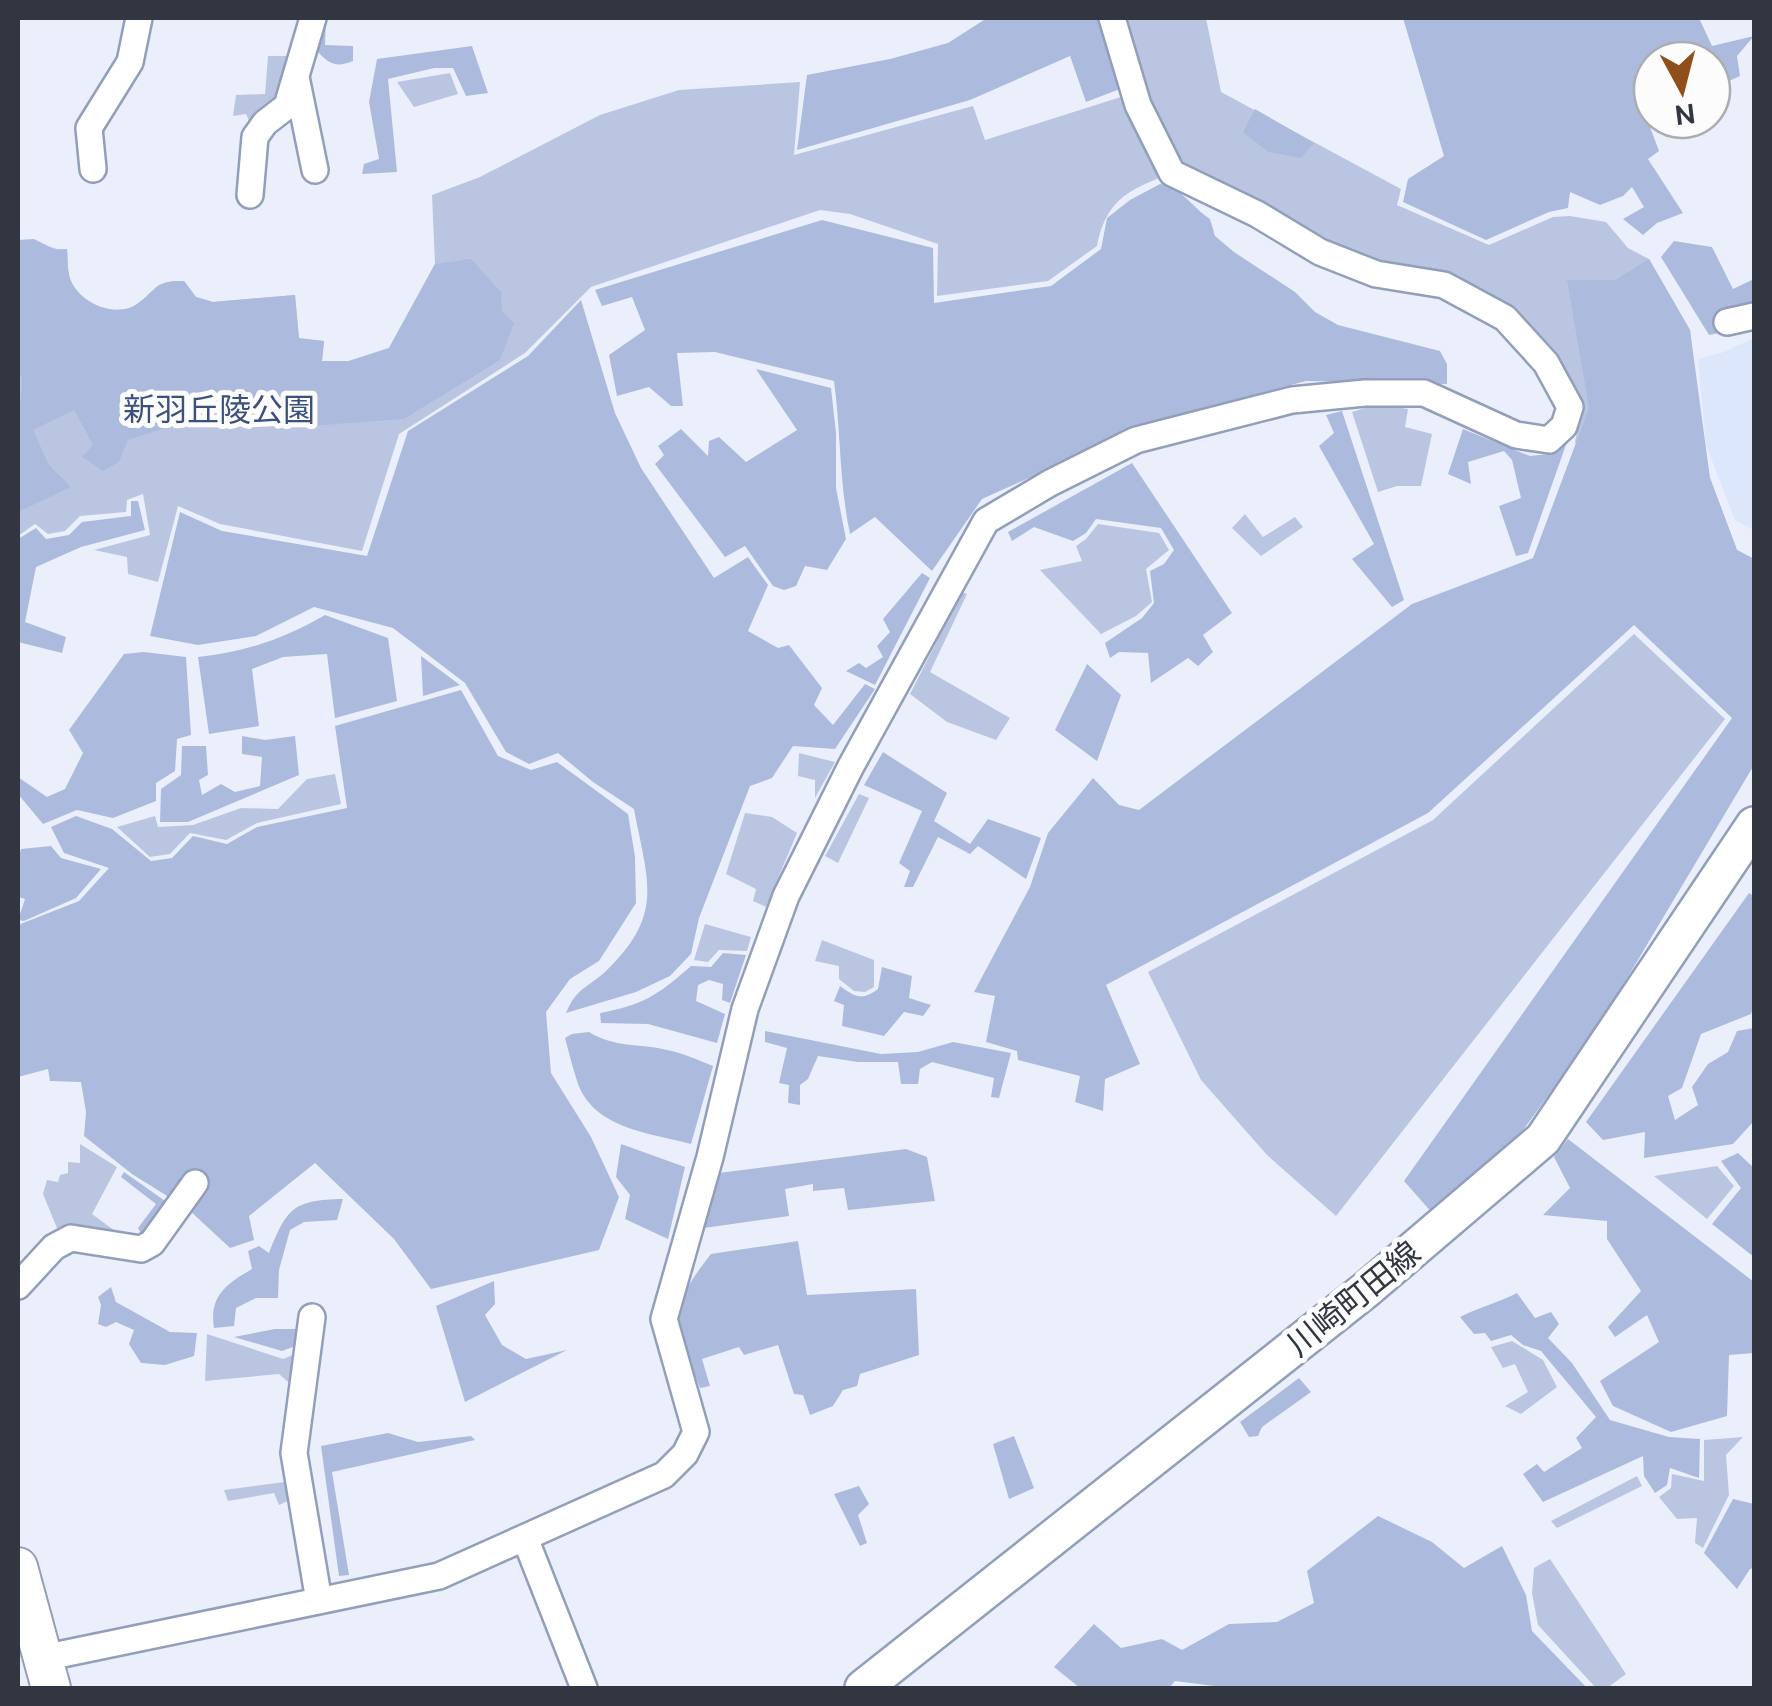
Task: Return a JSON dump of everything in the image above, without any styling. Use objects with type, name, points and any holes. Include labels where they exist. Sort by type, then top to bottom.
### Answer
[{"type":"main road","name":"川崎町田線","points":[[863,1688],[1367,1289],[1543,1138],[1754,825]]},
{"type":"main road","points":[[18,1567],[47,1673]]},
{"type":"street","points":[[93,169],[88,128],[130,62],[139,18]]},
{"type":"street","points":[[250,195],[255,137],[287,106],[313,18]]},
{"type":"street","points":[[47,1673],[319,1601],[439,1576],[664,1475],[685,1454],[696,1432],[664,1319],[710,1157],[746,1009],[794,880],[851,766],[986,521],[1050,483],[1136,440],[1292,400],[1424,393],[1516,435],[1549,440],[1564,426],[1570,407],[1546,362],[1505,318],[1444,285],[1376,274],[1320,252],[1257,214],[1172,173],[1138,105],[1112,18]]},
{"type":"street","points":[[296,77],[315,170]]},
{"type":"street","points":[[1727,322],[1754,316]]},
{"type":"street","points":[[18,1286],[54,1247],[71,1238],[142,1249],[152,1243],[195,1183]]},
{"type":"street","points":[[312,1317],[294,1453],[319,1601]]},
{"type":"street","points":[[525,1538],[584,1688]]},
{"type":"shaded area","points":[[1754,338],[1751,529],[1735,520],[1706,445],[1698,359]]},
{"type":"green space","points":[[319,18],[326,18],[325,45],[353,46],[353,61],[333,64],[317,51]]},
{"type":"green space","points":[[987,18],[1097,18],[1120,89],[1086,102],[1070,56],[970,100],[797,150],[807,75],[948,43]]},
{"type":"green space","name":"新羽丘陵公園","points":[[1124,18],[1206,18],[1221,92],[1401,189],[1397,205],[1489,245],[1553,217],[1606,222],[1628,248],[1649,259],[1690,330],[1701,438],[1710,478],[1737,550],[1754,559],[1603,514],[1575,442],[1581,410],[1511,311],[1366,263],[1182,168],[1126,195],[1108,214],[1097,246],[1048,281],[937,296],[938,244],[850,214],[820,210],[591,287],[525,353],[399,434],[362,551],[220,524],[178,506],[158,582],[128,574],[127,557],[94,550],[150,535],[143,494],[127,500],[126,512],[80,516],[65,531],[48,534],[35,524],[18,536],[18,240],[67,249],[69,274],[76,289],[90,302],[109,309],[129,308],[161,284],[174,281],[184,281],[196,297],[213,302],[295,295],[299,339],[324,341],[322,361],[349,361],[389,348],[435,264],[432,195],[480,177],[600,115],[679,90],[800,82],[794,155],[973,106],[985,140],[1143,90]]},
{"type":"green space","points":[[1403,18],[1699,18],[1709,40],[1632,40],[1632,140],[1655,140],[1659,151],[1648,159],[1683,213],[1657,223],[1643,235],[1623,219],[1644,207],[1632,187],[1623,196],[1600,205],[1570,192],[1568,208],[1549,212],[1486,240],[1403,202],[1408,179],[1444,156]]},
{"type":"green space","points":[[1754,36],[1737,56],[1740,76],[1732,80],[1732,41]]},
{"type":"green space","points":[[472,46],[488,93],[466,96],[453,68],[434,68],[388,79],[397,172],[362,174],[364,164],[379,159],[369,102],[377,59]]},
{"type":"green space","points":[[268,56],[287,56],[282,102],[252,127],[246,114],[233,116],[236,95],[265,94]]},
{"type":"green space","points":[[450,73],[458,94],[414,107],[397,82]]},
{"type":"green space","points":[[1255,109],[1314,143],[1301,158],[1268,152],[1243,132]]},
{"type":"green space","points":[[1160,184],[1181,193],[1210,219],[1215,236],[1295,292],[1315,312],[1338,325],[1440,351],[1447,364],[1447,384],[1306,381],[1156,421],[982,499],[932,571],[875,517],[850,534],[834,381],[715,352],[677,353],[683,406],[671,406],[649,387],[617,396],[609,355],[645,330],[632,297],[602,306],[595,290],[822,220],[933,248],[934,303],[1051,286],[1101,249],[1107,218]]},
{"type":"green space","points":[[34,239],[56,250],[67,249],[69,274],[76,289],[90,302],[109,309],[129,308],[161,284],[174,281],[184,281],[196,297],[213,302],[295,295],[299,338],[324,341],[322,361],[349,361],[389,348],[435,264],[471,259],[501,292],[502,311],[514,323],[500,360],[404,419],[309,426],[266,420],[234,406],[128,440],[119,462],[103,471],[82,457],[93,445],[74,410],[33,430],[49,465],[71,487],[18,512],[18,403],[22,377],[18,375],[18,240]]},
{"type":"green space","points":[[1674,241],[1712,247],[1733,289],[1754,279],[1754,326],[1709,335],[1661,257]]},
{"type":"green space","points":[[1649,259],[1690,330],[1710,478],[1737,550],[1754,559],[1754,765],[1598,1027],[1515,1141],[1434,1215],[1404,1181],[1732,718],[1634,625],[1428,813],[1106,985],[1140,1064],[1105,1079],[1103,1111],[1075,1102],[1080,1076],[1018,1060],[1017,1051],[986,1042],[995,996],[974,992],[1030,887],[1048,833],[1093,778],[1119,805],[1139,810],[1412,604],[1533,558],[1589,408],[1567,280],[1615,280]]},
{"type":"green space","points":[[581,300],[615,413],[641,468],[714,578],[748,557],[768,585],[748,631],[778,648],[789,645],[822,688],[814,705],[833,725],[865,684],[875,689],[835,749],[793,746],[772,778],[750,786],[699,918],[691,954],[670,976],[636,992],[566,1013],[579,992],[626,949],[645,912],[647,876],[634,809],[558,753],[529,764],[506,752],[465,683],[393,628],[314,607],[256,636],[198,645],[150,636],[180,512],[222,531],[367,556],[408,431],[528,356]]},
{"type":"green space","points":[[756,369],[831,388],[836,488],[846,539],[827,570],[805,566],[796,586],[784,590],[773,586],[745,546],[725,557],[655,464],[664,455],[658,446],[681,429],[708,456],[709,441],[719,437],[746,462],[797,430]]},
{"type":"green space","points":[[1379,404],[1408,409],[1405,427],[1432,434],[1421,486],[1397,486],[1378,492],[1352,412]]},
{"type":"green space","points":[[1342,411],[1404,600],[1392,607],[1352,559],[1374,544],[1319,446],[1334,433],[1326,415]]},
{"type":"green space","points":[[1463,429],[1530,456],[1549,454],[1568,439],[1528,553],[1516,556],[1499,506],[1521,498],[1512,460],[1504,451],[1468,462],[1471,484],[1448,474]]},
{"type":"green space","points":[[1132,463],[1232,613],[1203,635],[1213,652],[1198,666],[1188,658],[1151,683],[1148,653],[1119,652],[1110,658],[1105,643],[1142,618],[1154,603],[1150,571],[1164,564],[1174,550],[1161,528],[1096,519],[1086,533],[1073,541],[1034,527],[1012,541],[1008,532]]},
{"type":"green space","points":[[131,501],[138,501],[145,530],[81,547],[36,567],[25,622],[66,637],[62,653],[18,642],[18,539],[36,528],[46,539],[69,535],[82,522],[131,516]]},
{"type":"green space","points":[[1245,514],[1263,537],[1295,517],[1303,527],[1261,556],[1232,528]]},
{"type":"green space","points":[[1098,524],[1159,533],[1169,550],[1146,569],[1152,602],[1136,616],[1101,634],[1040,570],[1082,561],[1076,546]]},
{"type":"green space","points":[[922,573],[930,578],[875,685],[846,671],[859,663],[866,668],[883,657],[877,646],[890,632],[883,619]]},
{"type":"green space","points":[[962,592],[967,594],[930,672],[1010,718],[996,740],[947,722],[910,694]]},
{"type":"green space","points":[[325,615],[388,638],[397,701],[335,718],[327,654],[283,657],[252,669],[259,726],[209,734],[198,657],[264,643]]},
{"type":"green space","points":[[1634,634],[1725,719],[1336,1216],[1267,1155],[1201,1080],[1148,972],[1433,820]]},
{"type":"green space","points":[[124,654],[186,657],[191,735],[177,739],[175,771],[156,783],[156,801],[113,818],[77,810],[43,824],[18,794],[18,777],[47,797],[65,789],[83,753],[69,730]]},
{"type":"green space","points":[[421,656],[460,685],[423,696]]},
{"type":"green space","points":[[1087,664],[1121,695],[1097,761],[1055,730]]},
{"type":"green space","points":[[461,690],[498,756],[531,770],[557,762],[628,814],[635,857],[636,903],[599,961],[570,979],[546,1012],[551,1073],[591,1137],[619,1197],[599,1250],[431,1289],[394,1239],[315,1163],[249,1216],[254,1240],[230,1248],[188,1209],[132,1174],[84,1136],[86,1112],[81,1082],[50,1081],[48,1069],[18,1077],[18,925],[79,901],[109,868],[64,853],[51,827],[76,816],[112,829],[151,861],[172,858],[193,836],[227,844],[257,827],[347,808],[335,726]]},
{"type":"green space","points":[[242,736],[265,740],[295,736],[299,775],[188,822],[160,822],[161,789],[181,775],[182,746],[206,746],[208,775],[199,780],[202,795],[221,784],[235,792],[260,786],[262,757],[242,754]]},
{"type":"green space","points":[[883,752],[947,793],[934,821],[970,844],[988,819],[1041,838],[1026,879],[978,846],[970,854],[938,837],[913,887],[904,887],[910,871],[899,863],[922,811],[864,785]]},
{"type":"green space","points":[[799,753],[835,762],[815,798],[815,780],[798,776]]},
{"type":"green space","points":[[335,774],[341,804],[257,823],[226,840],[190,833],[170,854],[150,857],[117,827],[155,816],[158,827],[193,825],[241,808],[278,809],[307,779]]},
{"type":"green space","points":[[859,794],[869,798],[838,863],[825,856]]},
{"type":"green space","points":[[745,813],[772,817],[797,833],[766,907],[753,901],[756,889],[726,874]]},
{"type":"green space","points":[[51,846],[61,858],[101,869],[76,898],[24,921],[18,920],[25,899],[18,897],[21,849]]},
{"type":"green space","points":[[1749,893],[1754,896],[1751,1014],[1701,1034],[1682,1088],[1668,1096],[1675,1120],[1698,1105],[1692,1087],[1708,1064],[1728,1052],[1737,1031],[1754,1028],[1754,1121],[1733,1144],[1644,1158],[1645,1132],[1603,1140],[1586,1122]]},
{"type":"green space","points":[[705,924],[751,937],[747,951],[719,950],[708,962],[694,960]]},
{"type":"green space","points":[[822,940],[874,960],[874,987],[865,992],[854,991],[839,979],[839,966],[815,961]]},
{"type":"green space","points":[[723,953],[746,955],[730,1003],[722,1000],[723,984],[709,980],[698,985],[696,1001],[725,1014],[717,1043],[648,1024],[601,1023],[600,1013],[649,997],[691,966],[711,967]]},
{"type":"green space","points":[[882,967],[912,976],[909,998],[931,1005],[923,1016],[904,1012],[884,1036],[842,1026],[844,1005],[834,1001],[840,986],[854,995],[867,995],[878,989]]},
{"type":"green space","points":[[765,1031],[881,1054],[918,1052],[953,1042],[1011,1053],[999,1098],[991,1097],[994,1078],[932,1062],[920,1069],[918,1084],[901,1084],[898,1062],[818,1056],[808,1079],[800,1085],[800,1105],[788,1103],[789,1085],[779,1083],[787,1048],[765,1042]]},
{"type":"green space","points":[[589,1032],[617,1043],[673,1051],[713,1066],[691,1144],[626,1127],[597,1111],[586,1099],[565,1038]]},
{"type":"green space","points":[[1568,1139],[1754,1282],[1754,1353],[1729,1355],[1727,1416],[1671,1432],[1613,1406],[1600,1381],[1659,1342],[1647,1315],[1615,1337],[1608,1327],[1641,1291],[1607,1239],[1607,1221],[1543,1215],[1570,1188],[1554,1157]]},
{"type":"green space","points":[[80,1144],[117,1167],[92,1214],[126,1239],[59,1233],[43,1194],[47,1180],[58,1182],[60,1175],[68,1173],[68,1162],[80,1163]]},
{"type":"green space","points":[[621,1144],[685,1167],[668,1239],[625,1219],[630,1195],[616,1177]]},
{"type":"green space","points":[[906,1149],[927,1157],[935,1201],[848,1210],[844,1188],[813,1191],[813,1184],[785,1189],[789,1216],[704,1228],[719,1173]]},
{"type":"green space","points":[[1738,1153],[1754,1168],[1754,1257],[1712,1224],[1741,1188],[1721,1161]]},
{"type":"green space","points":[[1717,1166],[1734,1186],[1707,1219],[1654,1176]]},
{"type":"green space","points":[[124,1172],[168,1203],[143,1237],[138,1228],[156,1204],[121,1177]]},
{"type":"green space","points":[[343,1199],[337,1220],[304,1222],[290,1230],[279,1270],[278,1298],[256,1298],[236,1308],[234,1326],[214,1328],[214,1307],[221,1292],[252,1269],[248,1251],[259,1246],[269,1253],[287,1216],[302,1205]]},
{"type":"green space","points":[[798,1241],[807,1295],[916,1289],[919,1355],[860,1374],[857,1386],[843,1390],[833,1406],[810,1415],[803,1395],[794,1394],[778,1345],[744,1355],[739,1347],[702,1359],[710,1386],[700,1388],[680,1332],[679,1318],[680,1305],[696,1274],[711,1254]]},
{"type":"green space","points":[[494,1281],[495,1304],[485,1315],[502,1345],[526,1359],[567,1350],[465,1402],[436,1306]]},
{"type":"green space","points":[[111,1287],[116,1302],[170,1332],[197,1333],[194,1356],[165,1365],[141,1363],[129,1344],[134,1330],[116,1322],[106,1327],[98,1324],[98,1297]]},
{"type":"green space","points":[[1517,1293],[1535,1318],[1551,1312],[1559,1324],[1548,1338],[1572,1363],[1610,1420],[1669,1437],[1700,1439],[1699,1478],[1670,1468],[1667,1485],[1655,1493],[1644,1476],[1643,1456],[1543,1502],[1523,1474],[1537,1464],[1544,1472],[1582,1448],[1576,1438],[1596,1417],[1541,1351],[1523,1345],[1511,1335],[1491,1341],[1485,1333],[1474,1334],[1460,1317]]},
{"type":"green space","points":[[275,1329],[301,1329],[301,1344],[282,1351],[234,1337]]},
{"type":"green space","points":[[207,1334],[283,1359],[300,1352],[294,1387],[279,1374],[205,1381]]},
{"type":"green space","points":[[1512,1341],[1543,1360],[1557,1387],[1521,1414],[1505,1406],[1528,1392],[1515,1364],[1503,1368],[1491,1347]]},
{"type":"green space","points":[[1299,1378],[1311,1392],[1262,1427],[1258,1436],[1249,1437],[1240,1422]]},
{"type":"green space","points":[[388,1433],[418,1442],[471,1436],[475,1440],[332,1472],[349,1575],[339,1576],[321,1446]]},
{"type":"green space","points":[[1014,1436],[1034,1488],[1009,1499],[993,1444]]},
{"type":"green space","points":[[1743,1437],[1726,1455],[1729,1495],[1703,1548],[1695,1543],[1697,1518],[1677,1519],[1659,1497],[1671,1488],[1672,1474],[1704,1481],[1704,1440]]},
{"type":"green space","points":[[1637,1476],[1642,1486],[1557,1528],[1551,1521]]},
{"type":"green space","points":[[284,1482],[290,1500],[279,1505],[274,1493],[228,1501],[224,1490]]},
{"type":"green space","points":[[859,1486],[869,1504],[858,1515],[867,1543],[860,1546],[834,1494]]},
{"type":"green space","points":[[1733,1499],[1754,1504],[1754,1568],[1737,1589],[1704,1553]]},
{"type":"green space","points":[[1378,1516],[1432,1542],[1464,1568],[1502,1546],[1526,1595],[1532,1631],[1587,1688],[1214,1688],[1175,1681],[1169,1688],[1080,1688],[1054,1667],[1094,1624],[1121,1648],[1162,1639],[1182,1650],[1229,1624],[1277,1622],[1314,1603],[1307,1571]]},
{"type":"green space","points":[[1550,1559],[1626,1674],[1607,1688],[1596,1688],[1538,1625],[1532,1593],[1534,1568]]}]
